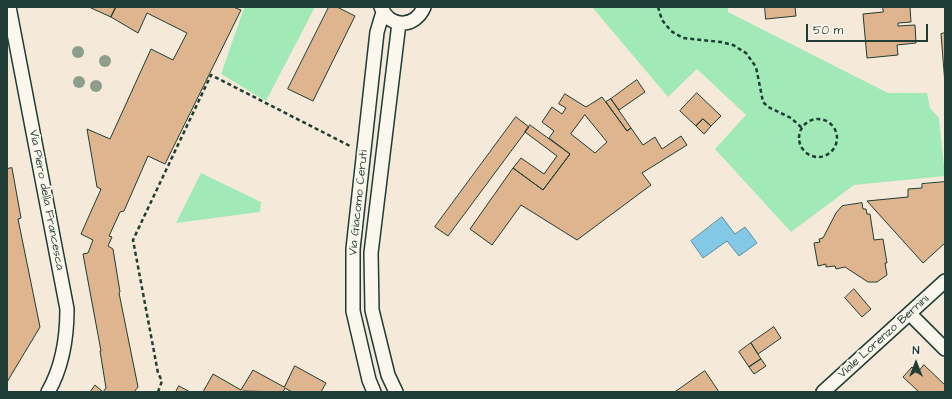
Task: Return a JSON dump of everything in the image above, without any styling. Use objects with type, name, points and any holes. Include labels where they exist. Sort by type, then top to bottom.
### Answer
[{"type":"street","name":"Via Piero della Francesca","points":[[9,7],[67,309],[67,332],[61,365],[48,392]]},
{"type":"street","points":[[399,23],[412,21],[417,18],[424,7]]},
{"type":"street","name":"Via Giacomo Ceruti","points":[[382,9],[393,21],[399,23],[372,253],[372,310],[388,375],[396,392]]},
{"type":"street","name":"Via Giacomo Ceruti","points":[[374,392],[369,380],[353,311],[353,249],[377,32],[382,9]]},
{"type":"street","name":"Viale Lorenzo Bernini","points":[[823,392],[945,281]]},
{"type":"street","points":[[910,314],[945,349]]},
{"type":"path","points":[[658,7],[662,20],[671,31],[683,38],[721,42],[733,45],[746,53],[756,67],[763,102],[768,107],[791,118],[802,128]]},
{"type":"path","points":[[158,392],[162,381],[158,373],[133,240],[211,75],[352,146]]},
{"type":"path","points":[[822,119],[828,121],[832,125],[837,136],[837,142],[834,148],[830,153],[824,156],[811,156],[801,147],[799,134],[802,128],[810,120],[822,119]]},
{"type":"green space","points":[[243,7],[315,7],[266,101],[221,74],[244,8]]},
{"type":"green space","points":[[592,7],[728,7],[728,12],[888,93],[927,93],[930,108],[939,118],[945,176],[854,185],[791,232],[715,149],[746,115],[697,69],[668,97]]},
{"type":"green space","points":[[201,173],[261,202],[260,212],[176,223]]},
{"type":"water","points":[[722,217],[735,234],[745,227],[757,243],[739,256],[727,241],[703,258],[691,241]]},
{"type":"building","points":[[91,7],[116,7],[111,17]]},
{"type":"building","points":[[116,7],[233,7],[241,10],[165,164],[148,156],[124,211],[120,212],[109,236],[112,237],[108,246],[113,249],[119,293],[138,387],[134,392],[103,392],[106,388],[101,351],[83,254],[88,253],[93,240],[81,234],[101,189],[97,187],[87,129],[110,139],[151,49],[173,60],[187,33],[147,13],[138,33],[111,17]]},
{"type":"building","points":[[329,7],[337,7],[355,16],[313,101],[288,89]]},
{"type":"building","points":[[765,7],[795,7],[796,16],[766,19]]},
{"type":"building","points":[[883,7],[910,7],[911,22],[898,23],[898,26],[915,25],[916,43],[897,45],[898,55],[867,58],[863,14],[883,12]]},
{"type":"building","points":[[945,33],[945,84],[941,34]]},
{"type":"building","points":[[637,80],[645,92],[619,110],[611,99]]},
{"type":"building","points":[[697,93],[721,116],[711,126],[703,119],[696,126],[680,111]]},
{"type":"building","points":[[565,94],[586,107],[602,97],[627,131],[631,128],[643,145],[655,137],[662,149],[681,136],[687,145],[642,173],[651,185],[577,240],[521,205],[492,245],[470,229],[513,168],[543,190],[570,154],[549,138],[554,131],[542,122],[552,107],[562,114],[566,108],[559,104]],"holes":[[[585,115],[607,142],[595,153],[571,134]]]},
{"type":"building","points":[[611,99],[631,128],[627,131],[606,102]]},
{"type":"building","points":[[516,117],[529,127],[448,236],[435,227]]},
{"type":"building","points":[[703,119],[711,126],[704,134],[696,126]]},
{"type":"building","points":[[530,125],[570,154],[543,190],[513,168],[521,158],[544,174],[557,156],[525,132]]},
{"type":"building","points":[[12,168],[21,218],[18,219],[40,327],[7,382],[7,169]]},
{"type":"building","points":[[945,182],[945,243],[923,263],[867,201],[908,197],[908,189],[922,188],[922,184]]},
{"type":"building","points":[[862,203],[863,209],[866,209],[867,214],[870,214],[874,240],[883,239],[887,263],[885,263],[887,275],[877,282],[868,282],[845,267],[836,269],[835,266],[826,267],[826,264],[818,266],[814,243],[820,242],[819,239],[823,238],[836,213],[842,206]]},
{"type":"building","points":[[854,289],[871,309],[862,317],[845,298]]},
{"type":"building","points":[[774,327],[781,338],[758,354],[751,343]]},
{"type":"building","points":[[751,343],[761,359],[749,367],[739,352]]},
{"type":"building","points":[[761,359],[766,366],[754,374],[749,367]]},
{"type":"building","points":[[924,365],[945,385],[945,392],[919,392],[903,377],[912,367],[917,373]]},
{"type":"building","points":[[295,366],[326,383],[321,392],[292,392],[285,388],[283,392],[203,392],[213,374],[241,390],[253,370],[284,387]]},
{"type":"building","points":[[705,371],[719,392],[675,392]]},
{"type":"building","points":[[95,385],[103,392],[90,392]]},
{"type":"building","points":[[179,386],[190,392],[176,392]]}]
